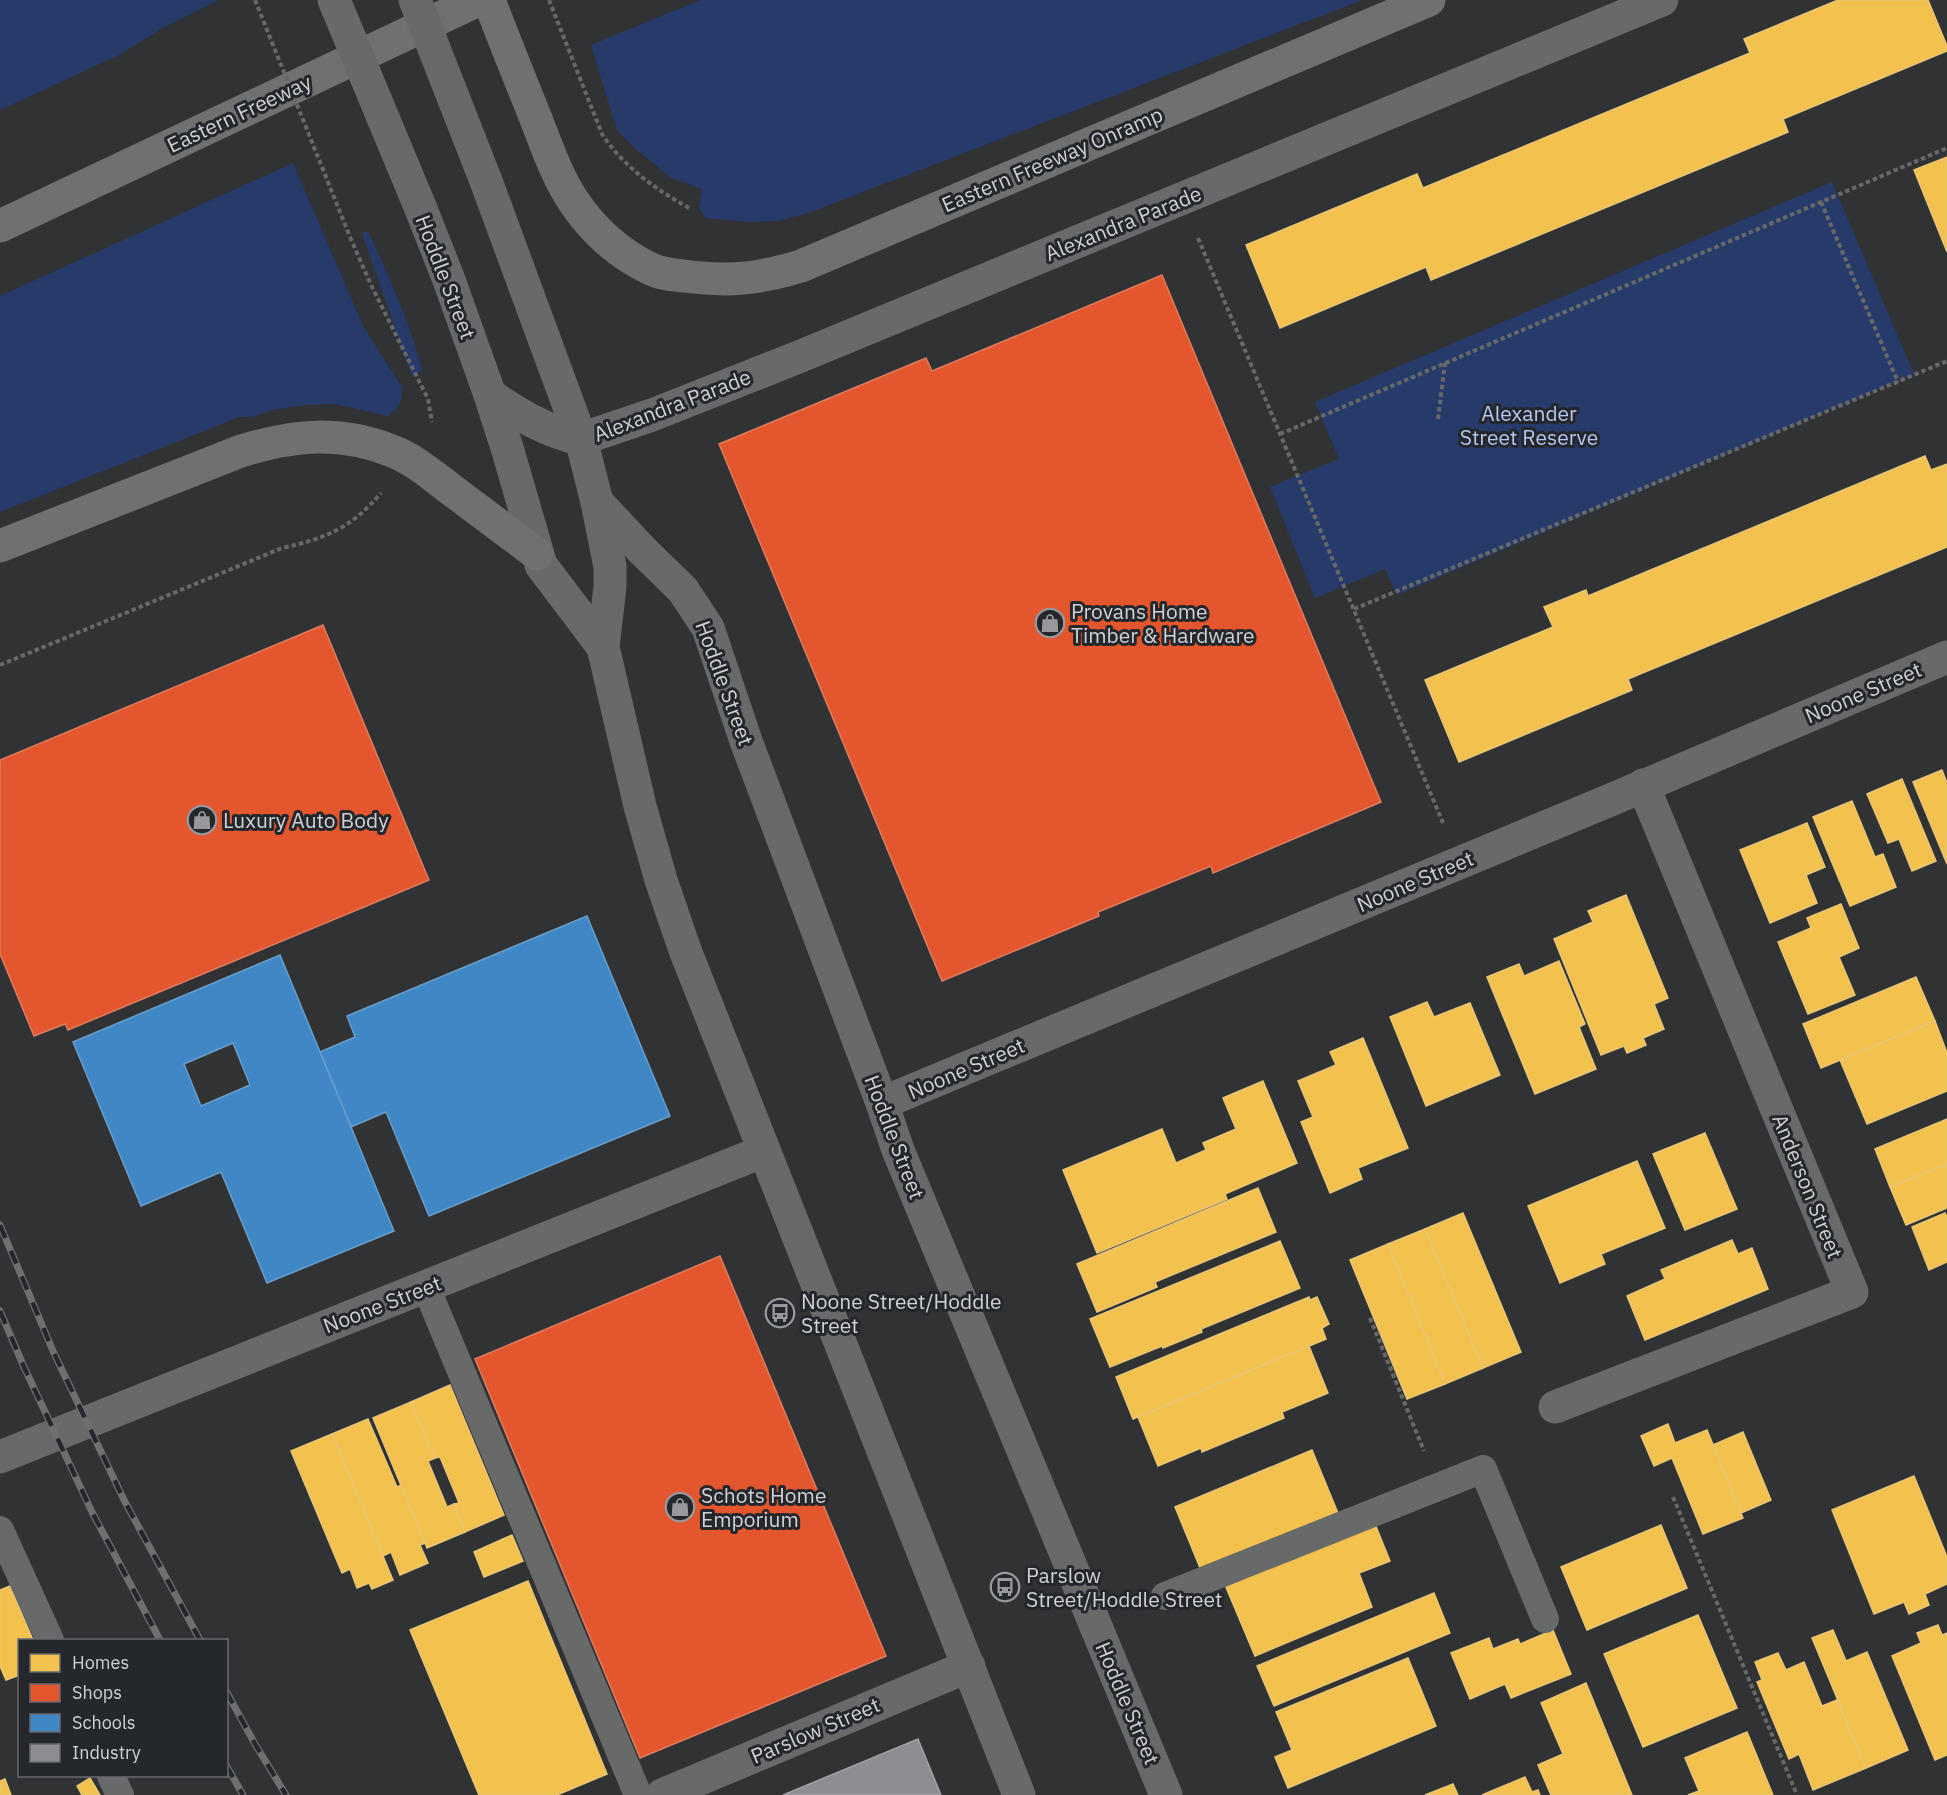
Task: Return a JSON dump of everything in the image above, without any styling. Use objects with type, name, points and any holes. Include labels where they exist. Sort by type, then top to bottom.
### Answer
[{"type":"highway","name":"Eastern Freeway","points":[[0,226],[478,0]]},
{"type":"highway","name":"Eastern Freeway Onramp","points":[[489,0],[550,154],[573,201],[595,228],[634,260],[650,269],[667,274],[716,280],[743,280],[769,276],[801,266],[1429,0]]},
{"type":"highway","points":[[0,546],[241,451],[272,441],[309,436],[330,436],[352,439],[393,451],[422,468],[537,554]]},
{"type":"main road","name":"Hoddle Street","points":[[334,0],[449,280],[490,395],[541,565],[603,647]]},
{"type":"main road","name":"Hoddle Street","points":[[415,0],[486,181],[581,440],[610,567],[603,647],[640,806],[661,880],[685,950],[1019,1795]]},
{"type":"main road","name":"Alexandra Parade","points":[[581,440],[686,402],[1662,0]]},
{"type":"main road","points":[[490,395],[538,424],[581,440]]},
{"type":"street","name":"Hoddle Street","points":[[597,502],[683,590],[708,628],[746,741],[907,1172],[1166,1795]]},
{"type":"street","name":"Noone Street","points":[[882,1103],[1947,657]]},
{"type":"street","name":"Anderson Street","points":[[1555,1407],[1852,1292],[1643,785]]},
{"type":"street","name":"Noone Street","points":[[0,1458],[764,1151]]},
{"type":"street","name":"Parslow Street","points":[[662,1795],[969,1666]]},
{"type":"lane","points":[[426,1287],[638,1795]]},
{"type":"lane","points":[[1165,1596],[1483,1469],[1545,1619]]},
{"type":"lane","points":[[0,1530],[49,1639]]},
{"type":"lane","points":[[111,1777],[120,1795]]},
{"type":"path","points":[[255,0],[350,237],[371,285],[428,399],[433,429]]},
{"type":"path","points":[[549,0],[602,134],[612,149],[662,193],[689,208]]},
{"type":"path","points":[[1280,434],[1947,148]]},
{"type":"path","points":[[1181,199],[1460,862]]},
{"type":"path","points":[[1821,202],[1898,382]]},
{"type":"path","points":[[1354,609],[1947,361]]},
{"type":"path","points":[[1438,419],[1445,363]]},
{"type":"path","points":[[0,665],[282,548],[316,540],[352,522],[381,493],[393,451]]},
{"type":"path","points":[[1370,1318],[1439,1488]]},
{"type":"path","points":[[1673,1497],[1797,1795]]},
{"type":"green space","points":[[0,0],[219,0],[161,29],[119,55],[0,110]]},
{"type":"green space","points":[[700,0],[1362,0],[811,212],[779,221],[748,222],[705,218],[699,208],[702,189],[671,178],[630,144],[617,130],[591,45]]},
{"type":"green space","points":[[293,163],[363,326],[402,387],[398,407],[388,416],[335,404],[306,405],[272,410],[253,417],[239,417],[0,512],[0,296]]},
{"type":"green space","name":"Alexander Street Reserve","points":[[1832,182],[1914,374],[1397,595],[1385,569],[1315,598],[1270,487],[1339,459],[1315,402]]},
{"type":"green space","points":[[368,231],[398,299],[417,352],[422,370],[412,377],[362,233]]},
{"type":"building: Homes","points":[[1838,0],[1928,0],[1947,51],[1783,119],[1788,132],[1431,280],[1426,267],[1280,328],[1246,245],[1417,174],[1423,188],[1750,53],[1744,39]]},
{"type":"building: Homes","points":[[1947,157],[1947,252],[1914,170]]},
{"type":"building: Homes","points":[[1925,456],[1931,470],[1947,464],[1947,547],[1628,679],[1632,690],[1459,762],[1425,680],[1553,627],[1544,607],[1586,590],[1588,596]]},
{"type":"building: Homes","points":[[1942,770],[1947,783],[1947,864],[1913,782]]},
{"type":"building: Homes","points":[[1902,779],[1936,861],[1912,871],[1899,839],[1888,843],[1867,794]]},
{"type":"building: Homes","points":[[1852,801],[1875,857],[1883,854],[1896,887],[1850,906],[1813,817]]},
{"type":"building: Homes","points":[[1807,823],[1825,867],[1806,875],[1817,903],[1770,923],[1740,850]]},
{"type":"building: Homes","points":[[1626,895],[1668,998],[1654,1004],[1664,1029],[1643,1038],[1646,1045],[1627,1053],[1624,1046],[1601,1055],[1554,939],[1593,922],[1588,911]]},
{"type":"building: Homes","points":[[1841,904],[1859,948],[1839,957],[1855,995],[1808,1014],[1778,942],[1811,928],[1807,918]]},
{"type":"building: Homes","points":[[1559,961],[1585,1024],[1579,1027],[1596,1069],[1535,1094],[1487,977],[1519,964],[1524,976]]},
{"type":"building: Homes","points":[[1916,977],[1935,1021],[1821,1068],[1803,1024]]},
{"type":"building: Homes","points":[[1427,1002],[1434,1017],[1470,1003],[1500,1075],[1426,1106],[1390,1017]]},
{"type":"building: Homes","points":[[1935,1021],[1947,1053],[1947,1091],[1867,1124],[1840,1060]]},
{"type":"building: Homes","points":[[1363,1038],[1408,1148],[1358,1168],[1362,1179],[1330,1193],[1301,1122],[1313,1117],[1298,1081],[1336,1065],[1330,1052]]},
{"type":"building: Homes","points":[[1263,1081],[1297,1163],[1225,1194],[1227,1199],[1097,1253],[1063,1170],[1162,1129],[1176,1163],[1206,1150],[1203,1143],[1236,1129],[1223,1098]]},
{"type":"building: Homes","points":[[1947,1119],[1947,1164],[1890,1187],[1875,1149]]},
{"type":"building: Homes","points":[[1705,1133],[1737,1209],[1685,1230],[1653,1154]]},
{"type":"building: Homes","points":[[1637,1161],[1665,1228],[1601,1254],[1605,1264],[1560,1283],[1528,1206]]},
{"type":"building: Homes","points":[[1947,1164],[1947,1208],[1906,1225],[1890,1187]]},
{"type":"building: Homes","points":[[1258,1188],[1276,1232],[1155,1282],[1157,1287],[1097,1312],[1077,1264]]},
{"type":"building: Homes","points":[[1463,1213],[1521,1352],[1483,1368],[1425,1229]]},
{"type":"building: Homes","points":[[1945,1213],[1947,1217],[1947,1262],[1929,1270],[1912,1227]]},
{"type":"building: Homes","points":[[1425,1229],[1483,1368],[1445,1384],[1388,1244]]},
{"type":"building: Homes","points":[[1732,1240],[1738,1254],[1752,1248],[1768,1289],[1645,1340],[1627,1296],[1665,1279],[1661,1270]]},
{"type":"building: Homes","points":[[1280,1241],[1300,1288],[1201,1329],[1202,1332],[1110,1367],[1090,1319]]},
{"type":"building: Homes","points":[[1388,1244],[1445,1384],[1407,1399],[1350,1260]]},
{"type":"building: Homes","points":[[1309,1297],[1310,1300],[1317,1297],[1329,1324],[1322,1328],[1326,1339],[1133,1419],[1116,1377]]},
{"type":"building: Homes","points":[[1309,1346],[1328,1393],[1282,1412],[1284,1418],[1202,1452],[1201,1448],[1158,1466],[1138,1417]]},
{"type":"building: Homes","points":[[450,1385],[504,1515],[465,1532],[454,1504],[459,1503],[440,1457],[435,1458],[411,1402]]},
{"type":"building: Homes","points":[[411,1402],[435,1458],[428,1461],[447,1507],[454,1504],[465,1532],[427,1548],[373,1418]]},
{"type":"building: Homes","points":[[368,1419],[397,1487],[401,1485],[425,1543],[420,1545],[428,1563],[400,1575],[391,1552],[383,1556],[332,1434]]},
{"type":"building: Homes","points":[[1668,1424],[1675,1443],[1707,1430],[1743,1518],[1703,1534],[1672,1458],[1654,1466],[1641,1436]]},
{"type":"building: Homes","points":[[1743,1432],[1771,1500],[1741,1513],[1713,1445]]},
{"type":"building: Homes","points":[[332,1434],[393,1580],[372,1589],[369,1583],[357,1588],[350,1569],[342,1573],[291,1451]]},
{"type":"building: Homes","points":[[1312,1450],[1340,1518],[1203,1575],[1175,1507]]},
{"type":"building: Homes","points":[[1914,1476],[1947,1557],[1947,1584],[1925,1594],[1929,1605],[1909,1614],[1904,1602],[1874,1614],[1832,1510]]},
{"type":"building: Homes","points":[[1375,1524],[1390,1561],[1359,1573],[1372,1607],[1255,1656],[1225,1585]]},
{"type":"building: Homes","points":[[1661,1525],[1687,1588],[1587,1630],[1561,1567]]},
{"type":"building: Homes","points":[[512,1535],[523,1561],[484,1577],[474,1552]]},
{"type":"building: Homes","points":[[528,1581],[607,1774],[557,1795],[479,1795],[410,1630]]},
{"type":"building: Homes","points":[[10,1586],[33,1639],[18,1639],[18,1676],[6,1680],[0,1666],[0,1590]]},
{"type":"building: Homes","points":[[1434,1593],[1450,1633],[1274,1706],[1257,1666]]},
{"type":"building: Homes","points":[[1698,1615],[1737,1708],[1643,1747],[1604,1654]]},
{"type":"building: Homes","points":[[1938,1625],[1942,1635],[1947,1633],[1947,1755],[1935,1760],[1892,1656],[1921,1643],[1917,1633]]},
{"type":"building: Homes","points":[[1553,1630],[1571,1674],[1511,1698],[1505,1684],[1470,1699],[1451,1653],[1489,1638],[1493,1649],[1518,1639],[1520,1644]]},
{"type":"building: Homes","points":[[1833,1630],[1846,1661],[1867,1652],[1908,1750],[1866,1768],[1812,1638]]},
{"type":"building: Homes","points":[[1778,1653],[1786,1670],[1804,1662],[1822,1706],[1837,1700],[1866,1768],[1813,1790],[1799,1754],[1789,1759],[1757,1682],[1762,1680],[1755,1662]]},
{"type":"building: Homes","points":[[1408,1658],[1436,1726],[1288,1788],[1275,1757],[1292,1750],[1276,1712]]},
{"type":"building: Homes","points":[[1586,1683],[1632,1795],[1551,1795],[1538,1765],[1563,1754],[1541,1703]]},
{"type":"building: Homes","points":[[1747,1732],[1773,1795],[1688,1795],[1699,1791],[1685,1758]]},
{"type":"building: Homes","points":[[1525,1777],[1532,1792],[1538,1790],[1540,1795],[1482,1795]]},
{"type":"building: Homes","points":[[90,1778],[100,1795],[82,1795],[77,1786]]},
{"type":"building: Homes","points":[[5,1779],[11,1795],[0,1795],[0,1781]]},
{"type":"building: Homes","points":[[1453,1784],[1458,1795],[1425,1795]]},
{"type":"building: Shops","name":"Provans Home Timber & Hardware","points":[[1162,275],[1381,802],[1213,873],[1211,866],[1098,912],[1099,916],[942,981],[719,444],[926,358],[932,371]]},
{"type":"building: Shops","name":"Luxury Auto Body","points":[[323,625],[429,880],[68,1030],[65,1024],[34,1036],[0,954],[0,760]]},
{"type":"building: Shops","name":"Schots Home Emporium","points":[[720,1256],[886,1656],[640,1758],[475,1359]]},
{"type":"building: Schools","points":[[587,916],[670,1116],[429,1216],[386,1112],[351,1127],[320,1052],[355,1037],[347,1016]]},
{"type":"building: Schools","points":[[280,955],[394,1231],[267,1283],[221,1172],[141,1206],[73,1042]],"holes":[[[233,1043],[250,1085],[201,1106],[184,1064]]]},
{"type":"building: Industry","points":[[918,1739],[941,1795],[783,1795]]},
{"type":"railway","points":[[0,1225],[53,1351],[125,1502],[199,1639]]},
{"type":"railway","points":[[0,1311],[92,1512],[159,1639]]},
{"type":"railway","points":[[228,1695],[286,1795]]},
{"type":"railway","points":[[228,1769],[243,1795]]},
{"type":"place","name":"Provans Home Timber & Hardware","points":[[1050,623]]},
{"type":"place","name":"Luxury Auto Body","points":[[202,820]]},
{"type":"place","name":"Noone Street/Hoddle Street","points":[[780,1313]]},
{"type":"place","name":"Schots Home Emporium","points":[[680,1507]]},
{"type":"place","name":"Parslow Street/Hoddle Street","points":[[1005,1587]]}]
